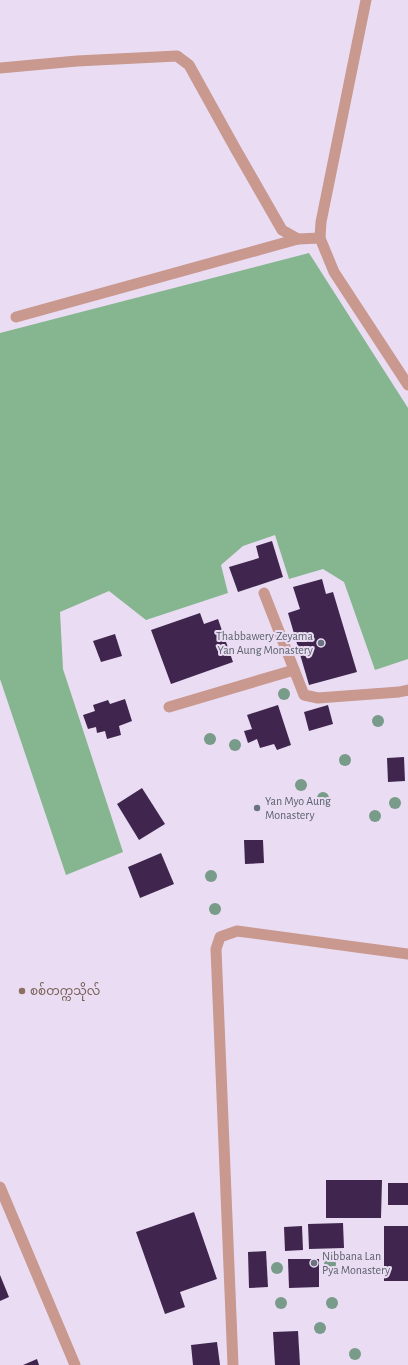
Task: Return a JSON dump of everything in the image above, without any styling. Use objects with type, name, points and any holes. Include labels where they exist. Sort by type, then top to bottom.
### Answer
[{"type":"street","points":[[366,0],[321,222],[320,238],[334,272],[408,385]]},
{"type":"street","points":[[0,68],[77,61],[177,56],[189,65],[234,148],[282,230],[298,239]]},
{"type":"street","points":[[16,317],[298,239],[320,238]]},
{"type":"street","points":[[264,593],[304,695],[318,698],[408,690]]},
{"type":"street","points":[[169,707],[294,670]]},
{"type":"street","points":[[233,1365],[216,949],[220,937],[237,931],[408,954]]},
{"type":"street","points":[[1,1193],[75,1365]]},
{"type":"green space","points":[[309,253],[408,408],[408,659],[375,670],[344,582],[323,569],[289,579],[275,535],[243,546],[221,565],[228,593],[146,620],[109,591],[60,612],[63,669],[123,852],[66,875],[0,679],[0,333]]},
{"type":"building","points":[[272,541],[283,577],[238,592],[229,567],[259,558],[256,546]]},
{"type":"building","points":[[322,579],[326,594],[333,592],[357,672],[309,685],[288,613],[300,609],[293,587]]},
{"type":"building","points":[[200,613],[204,624],[218,619],[233,662],[171,684],[151,630]]},
{"type":"building","points":[[115,634],[122,656],[101,662],[93,641]]},
{"type":"building","points":[[125,699],[132,721],[119,726],[121,735],[107,739],[105,731],[97,733],[96,727],[88,729],[83,715],[95,711],[93,705],[108,700],[110,704]]},
{"type":"building","points":[[278,705],[291,745],[277,750],[274,744],[260,748],[257,739],[248,743],[244,731],[252,729],[247,715]]},
{"type":"building","points":[[328,705],[333,724],[309,731],[304,712]]},
{"type":"building","points":[[404,757],[405,781],[388,782],[387,758]]},
{"type":"building","points":[[142,788],[165,824],[139,840],[117,804]]},
{"type":"building","points":[[244,840],[263,840],[264,863],[245,864]]},
{"type":"building","points":[[161,853],[174,884],[140,898],[128,867]]},
{"type":"building","points":[[326,1180],[382,1180],[381,1218],[326,1218]]},
{"type":"building","points":[[388,1183],[408,1183],[408,1205],[388,1205]]},
{"type":"building","points":[[194,1212],[217,1279],[180,1292],[185,1307],[165,1314],[136,1232]]},
{"type":"building","points":[[343,1223],[344,1248],[309,1249],[308,1224]]},
{"type":"building","points":[[302,1226],[303,1250],[285,1251],[284,1227]]},
{"type":"building","points":[[384,1226],[408,1226],[408,1281],[384,1281]]},
{"type":"building","points":[[266,1251],[268,1287],[249,1288],[248,1252]]},
{"type":"building","points":[[288,1259],[319,1259],[319,1287],[289,1288]]},
{"type":"building","points":[[0,1275],[9,1297],[0,1301]]},
{"type":"building","points":[[298,1331],[300,1365],[275,1365],[273,1332]]},
{"type":"building","points":[[217,1342],[220,1365],[193,1365],[191,1345]]},
{"type":"building","points":[[37,1359],[39,1365],[23,1365]]},
{"type":"place","name":"Thabbawery Zeyama Yan Aung Monastery","points":[[321,643]]},
{"type":"place","name":"Yan Myo Aung Monastery","points":[[257,808]]},
{"type":"place","name":"စစ်‌တက္ကသိုလ်","points":[[22,991]]},
{"type":"place","name":"Nibbana Lan Pya Monastery","points":[[314,1263]]}]
